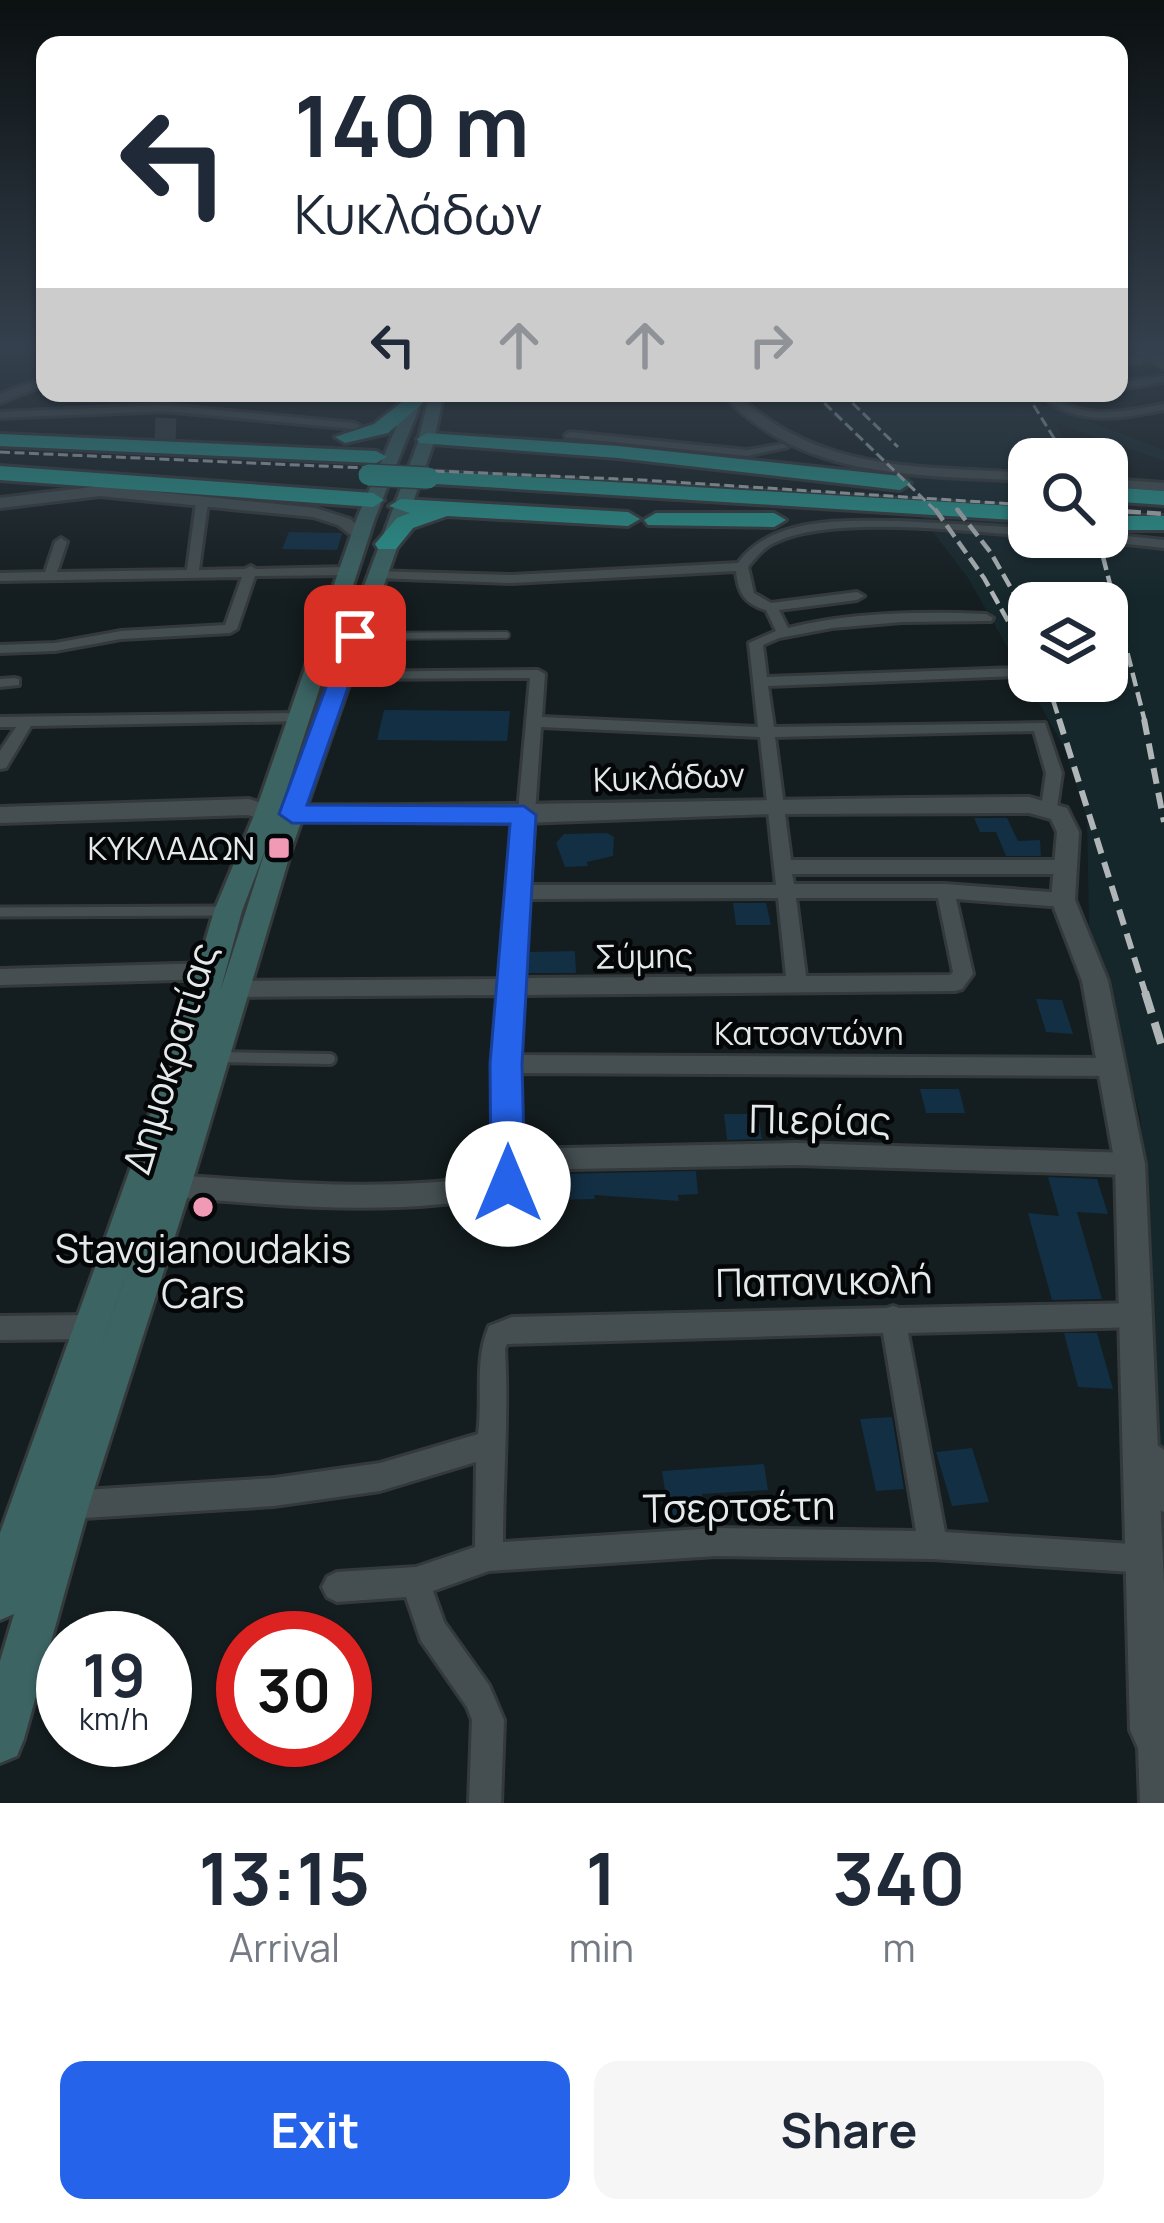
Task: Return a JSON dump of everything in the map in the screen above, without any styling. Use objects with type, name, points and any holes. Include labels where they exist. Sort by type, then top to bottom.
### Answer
[{"type":"highway","points":[[351,432],[398,439]]},
{"type":"highway","points":[[0,473],[305,496],[361,509],[425,432]]},
{"type":"highway","points":[[426,432],[473,442],[619,452],[900,483]]},
{"type":"highway","points":[[426,432],[900,483],[1008,488]]},
{"type":"highway","points":[[426,432],[1008,515]]},
{"type":"highway","points":[[0,440],[369,497]]},
{"type":"highway","points":[[0,464],[369,497]]},
{"type":"highway","points":[[1128,495],[1164,498]]},
{"type":"highway","points":[[401,506],[628,519]]},
{"type":"highway","points":[[387,544],[406,523],[448,510]]},
{"type":"highway","points":[[656,520],[1008,518]]},
{"type":"highway","points":[[1128,521],[1164,522]]},
{"type":"main road","points":[[398,439],[424,432]]},
{"type":"main road","name":"Δημοκρατίας","points":[[0,1598],[89,1327],[224,980],[279,814],[298,718],[369,497],[398,439],[424,432]]},
{"type":"main road","name":"Δημοκρατίας","points":[[0,1739],[68,1505],[212,1057],[228,911],[279,814],[342,675],[425,432]]},
{"type":"main road","points":[[369,497],[401,506]]},
{"type":"street","points":[[756,432],[783,447],[830,460],[1008,475]]},
{"type":"street","points":[[772,432],[832,458],[881,466]]},
{"type":"street","points":[[570,435],[747,453],[783,447]]},
{"type":"street","points":[[1128,484],[1164,487]]},
{"type":"street","points":[[0,502],[100,491],[315,513],[344,522],[369,497]]},
{"type":"street","points":[[193,572],[202,503]]},
{"type":"street","points":[[376,574],[512,578],[742,567],[760,545],[800,531],[887,527],[1008,531]]},
{"type":"street","points":[[1128,540],[1164,544]]},
{"type":"street","points":[[50,575],[61,542]]},
{"type":"street","points":[[742,567],[747,597],[771,608],[857,596]]},
{"type":"street","points":[[0,649],[230,629],[251,570]]},
{"type":"street","points":[[0,577],[349,571]]},
{"type":"street","points":[[771,608],[783,632]]},
{"type":"street","points":[[797,984],[756,643],[783,632],[930,615],[986,618]]},
{"type":"street","points":[[342,675],[530,672],[539,680],[506,1064],[509,1172]]},
{"type":"street","points":[[762,682],[1008,672]]},
{"type":"street","points":[[0,722],[298,718]]},
{"type":"street","points":[[0,764],[26,722]]},
{"type":"street","points":[[536,722],[767,732],[1040,725],[1054,773],[1049,808],[1059,814],[1068,832],[1064,900],[1095,980],[1130,1164],[1162,1803]]},
{"type":"street","name":"Κυκλάδων","points":[[0,815],[250,807],[279,814],[524,815],[774,806],[1049,808]]},
{"type":"street","points":[[783,867],[1066,867]]},
{"type":"street","points":[[521,892],[944,892],[1064,900]]},
{"type":"street","name":"Σύμης","points":[[0,977],[515,988],[955,983],[963,974],[944,892]]},
{"type":"street","name":"Κατσαντώνη","points":[[506,1064],[1112,1067]]},
{"type":"street","name":"Πιερίας","points":[[174,1186],[325,1198],[394,1198],[464,1193],[509,1172],[796,1154],[1130,1164]]},
{"type":"street","name":"Παπανικολή","points":[[490,1444],[495,1407],[492,1349],[498,1335],[512,1329],[1138,1315]]},
{"type":"street","points":[[893,1318],[933,1545]]},
{"type":"street","points":[[0,1328],[89,1327]]},
{"type":"street","points":[[1142,1411],[1164,1498]]},
{"type":"street","points":[[68,1505],[274,1492],[380,1477],[490,1444],[489,1557]]},
{"type":"street","name":"Τσερτσέτη","points":[[337,1587],[416,1582],[489,1557],[716,1542],[933,1545],[1147,1559]]},
{"type":"street","points":[[416,1582],[432,1630],[478,1696],[488,1720],[485,1803]]},
{"type":"lane","points":[[355,636],[506,635]]},
{"type":"lane","points":[[0,912],[228,911]]},
{"type":"lane","points":[[212,1057],[330,1059]]},
{"type":"shaded area","points":[[850,432],[1060,432],[1063,438],[1008,438],[1008,470],[1000,468],[1008,477],[1008,558],[1128,558],[1128,542],[1164,547],[1164,1572],[1149,1207],[1140,1116],[1089,924],[1087,818],[1064,747],[1038,702],[1128,702],[1128,582],[1008,582],[1008,648],[968,578],[876,457]]},
{"type":"shaded area","points":[[1081,432],[1117,432],[1164,450],[1164,461],[1128,448],[1128,438],[1098,438]]},
{"type":"building","points":[[289,532],[342,534],[337,550],[282,549]]},
{"type":"building","points":[[384,710],[510,711],[507,741],[377,740]]},
{"type":"building","points":[[974,818],[1007,818],[1018,841],[1040,840],[1041,856],[1006,856],[996,832],[980,832]]},
{"type":"building","points":[[564,834],[614,837],[613,856],[587,862],[588,866],[565,867],[556,843]]},
{"type":"building","points":[[733,903],[766,903],[771,925],[736,925]]},
{"type":"building","points":[[575,951],[576,973],[528,973],[530,952]]},
{"type":"building","points":[[1036,999],[1062,1000],[1073,1034],[1046,1032]]},
{"type":"building","points":[[920,1089],[959,1089],[965,1113],[926,1113]]},
{"type":"building","points":[[724,1114],[758,1114],[762,1139],[727,1140]]},
{"type":"building","points":[[696,1171],[698,1194],[678,1195],[679,1201],[594,1195],[595,1199],[555,1200],[555,1174]]},
{"type":"building","points":[[1048,1177],[1097,1179],[1108,1214],[1077,1212],[1102,1299],[1052,1300],[1028,1213],[1059,1216]]},
{"type":"building","points":[[493,1203],[489,1232],[460,1230],[463,1207]]},
{"type":"building","points":[[1064,1333],[1097,1333],[1113,1389],[1078,1387]]},
{"type":"building","points":[[892,1417],[904,1489],[876,1491],[860,1419]]},
{"type":"building","points":[[972,1448],[989,1502],[952,1506],[936,1452]]},
{"type":"building","points":[[764,1464],[768,1490],[702,1494],[705,1511],[669,1517],[662,1471]]},
{"type":"railway","points":[[854,432],[923,498]]},
{"type":"railway","points":[[883,432],[898,447]]},
{"type":"railway","points":[[1050,432],[1054,438]]},
{"type":"railway","points":[[0,452],[642,480],[923,498]]},
{"type":"railway","points":[[923,498],[1008,504]]},
{"type":"railway","points":[[923,498],[937,512]]},
{"type":"railway","points":[[956,508],[959,512]]},
{"type":"railway","points":[[935,509],[1008,621]]},
{"type":"railway","points":[[957,509],[1008,583]]},
{"type":"railway","points":[[1133,512],[1107,510],[1164,514]]},
{"type":"railway","points":[[1103,558],[1145,722]]},
{"type":"railway","points":[[1054,702],[1060,722]]},
{"type":"railway","points":[[1059,719],[1146,995]]},
{"type":"railway","points":[[1144,719],[1164,822]]},
{"type":"railway","points":[[1145,992],[1164,1053]]},
{"type":"place","name":"ΚΥΚΛΑΔΩΝ","points":[[279,848]]},
{"type":"place","name":"Stavgianoudakis Cars","points":[[203,1207]]},
{"type":"route","points":[[355,636],[292,814],[524,815],[506,1064],[508,1184]]}]
